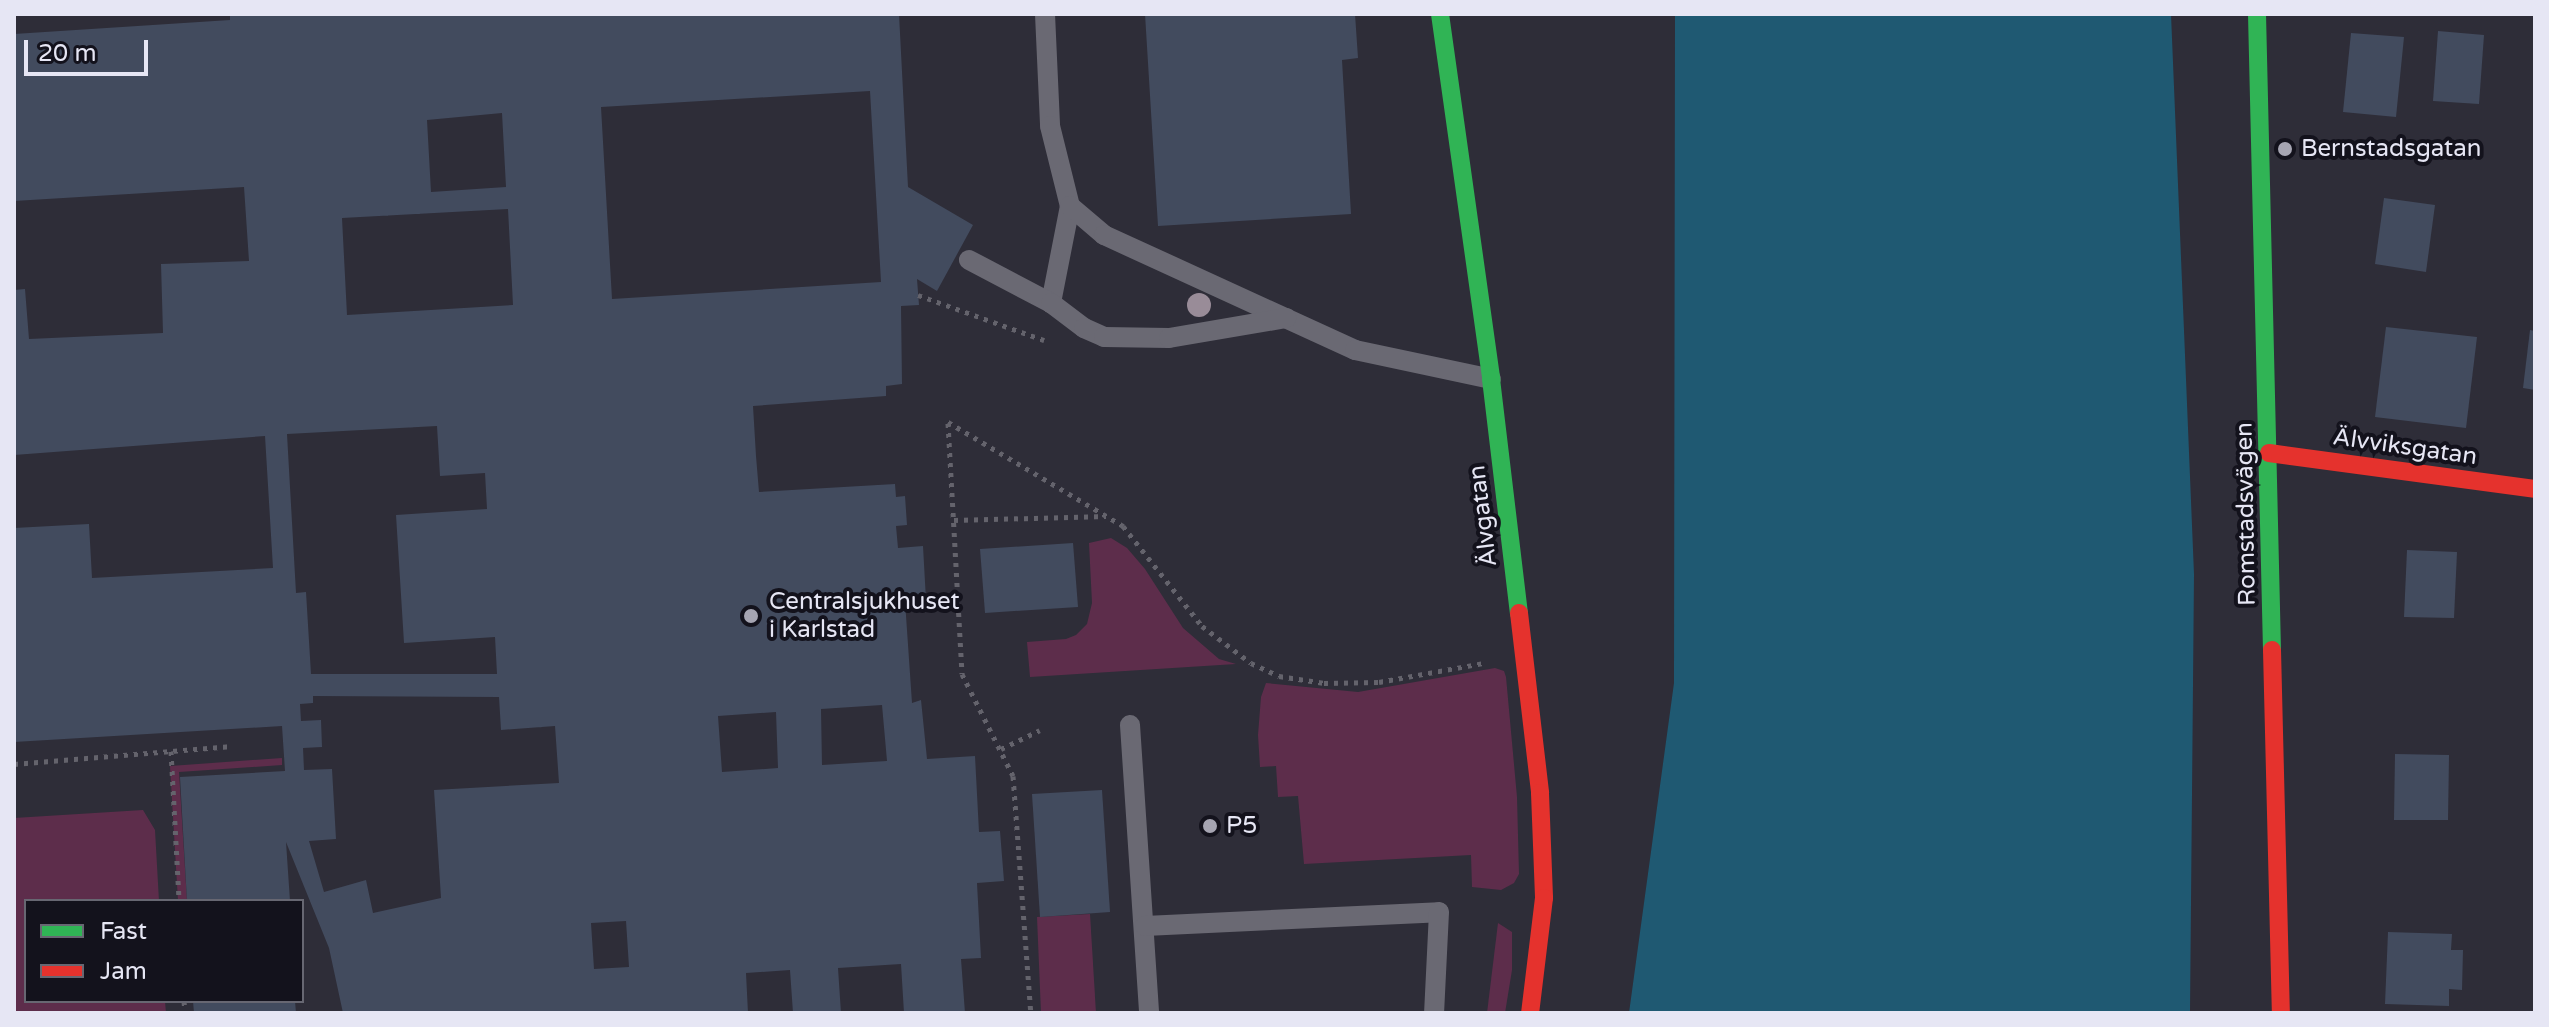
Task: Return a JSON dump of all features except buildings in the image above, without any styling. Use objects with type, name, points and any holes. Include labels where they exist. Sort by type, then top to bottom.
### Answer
[{"type":"street","name":"Älvgatan","points":[[1440,14],[1491,379],[1540,793],[1544,898],[1530,1013]]},
{"type":"street","name":"Romstadsvägen","points":[[2257,14],[2281,1013]]},
{"type":"street","name":"Älvviksgatan","points":[[2269,453],[2535,489]]},
{"type":"lane","points":[[1045,14],[1050,126],[1070,206],[1051,303]]},
{"type":"lane","points":[[1070,206],[1104,235],[1355,350],[1491,379]]},
{"type":"lane","points":[[969,260],[1051,303],[1084,328],[1104,337],[1131,340],[1169,338],[1286,318]]},
{"type":"lane","points":[[1130,725],[1149,1013]]},
{"type":"lane","points":[[1145,926],[1439,912],[1434,1013]]},
{"type":"path","points":[[918,295],[1049,342]]},
{"type":"path","points":[[1031,1013],[1017,794],[1001,749],[962,674],[948,422],[1123,526],[1202,626],[1251,663],[1279,676],[1324,683],[1379,682],[1498,660]]},
{"type":"path","points":[[954,520],[1107,516]]},
{"type":"path","points":[[1001,749],[1040,730]]},
{"type":"path","points":[[14,764],[232,746]]},
{"type":"path","points":[[171,751],[179,899]]},
{"type":"shaded area","points":[[1111,538],[1127,548],[1145,569],[1183,628],[1219,659],[1236,664],[1030,677],[1027,642],[1066,639],[1076,635],[1087,624],[1092,603],[1089,543]]},
{"type":"shaded area","points":[[1495,668],[1504,671],[1506,677],[1517,797],[1519,874],[1514,883],[1501,890],[1472,887],[1471,855],[1304,864],[1298,796],[1278,797],[1276,766],[1260,767],[1258,735],[1261,697],[1266,683],[1358,692]]},
{"type":"shaded area","points":[[282,758],[282,765],[179,772],[187,899],[178,899],[170,766]]},
{"type":"shaded area","points":[[143,810],[155,830],[159,899],[24,899],[24,1003],[165,1003],[166,1013],[14,1013],[14,818]]},
{"type":"shaded area","points":[[1090,914],[1096,1013],[1041,1013],[1037,917]]},
{"type":"shaded area","points":[[1498,923],[1512,932],[1512,970],[1505,1013],[1487,1013]]},
{"type":"water","points":[[1675,14],[2171,14],[2194,574],[2190,1013],[1629,1013],[1674,683]]},
{"type":"traffic: fast","points":[[1440,14],[1491,379],[1519,613]]},
{"type":"traffic: fast","points":[[2257,14],[2272,650]]},
{"type":"traffic: jam","points":[[2269,453],[2535,489]]},
{"type":"traffic: jam","points":[[1519,613],[1540,793],[1544,898],[1530,1013]]},
{"type":"traffic: jam","points":[[2272,650],[2281,1013]]},
{"type":"place","name":"Bernstadsgatan","points":[[2285,149]]},
{"type":"place","name":"Centralsjukhuset i Karlstad","points":[[751,616]]},
{"type":"place","name":"P5","points":[[1210,826]]}]
